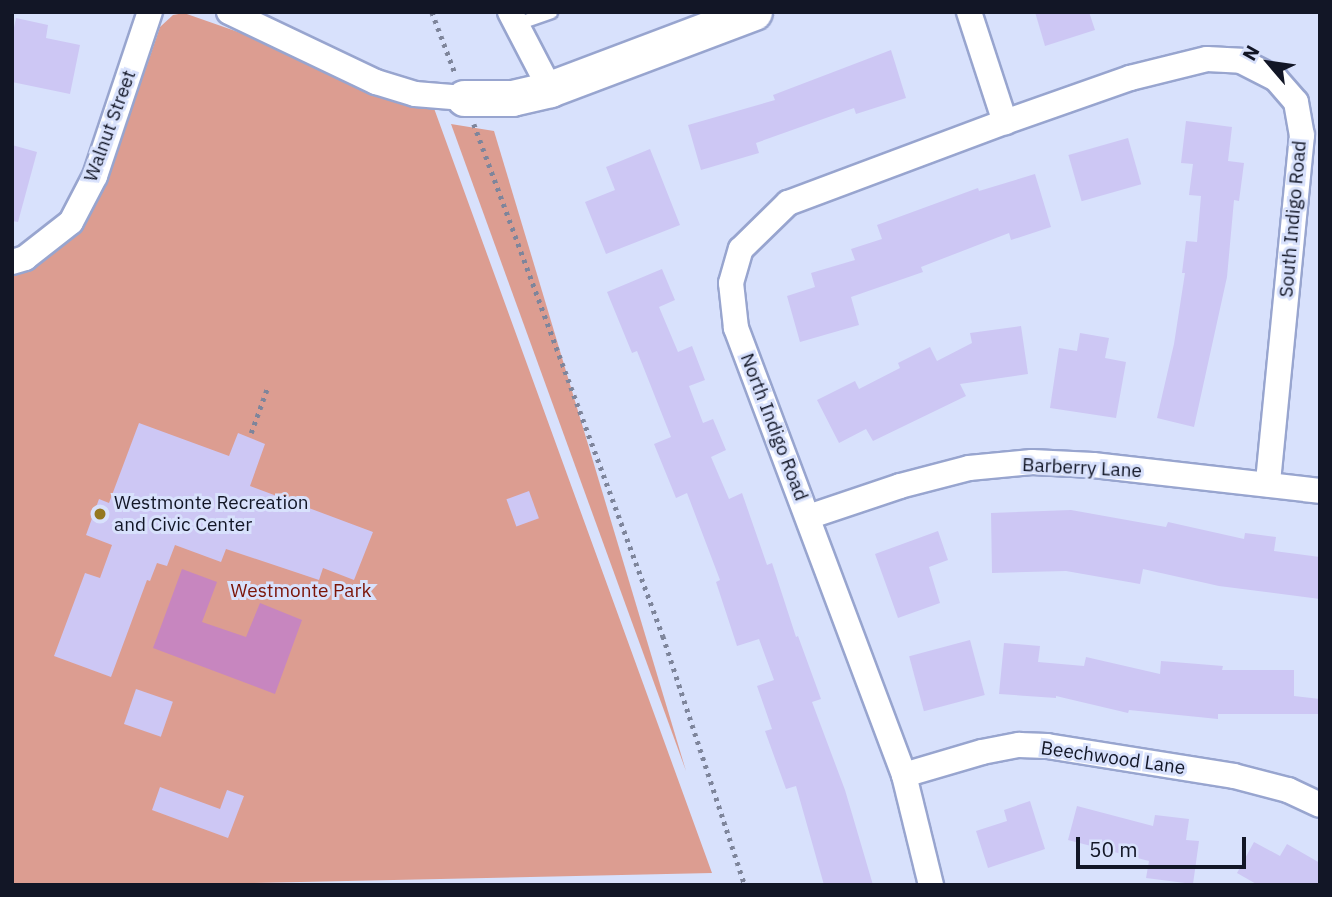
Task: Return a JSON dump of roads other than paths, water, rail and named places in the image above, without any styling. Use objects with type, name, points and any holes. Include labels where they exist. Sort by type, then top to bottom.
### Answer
[{"type":"street","name":"Walnut Street","points":[[19,260],[71,222],[95,176],[150,12]]},
{"type":"street","points":[[229,12],[376,82],[415,94],[464,98],[512,98],[550,89],[754,12]]},
{"type":"street","points":[[970,12],[1004,122]]},
{"type":"street","points":[[513,18],[550,89]]},
{"type":"street","name":"South Indigo Road","points":[[1004,122],[1130,79],[1207,59],[1241,61],[1276,79],[1296,102],[1302,135],[1268,484]]},
{"type":"street","name":"North Indigo Road","points":[[931,885],[904,775],[736,328],[730,283],[741,249],[788,203],[1004,122]]},
{"type":"street","name":"Barberry Lane","points":[[808,517],[900,486],[970,467],[1032,462],[1093,465],[1320,491]]},
{"type":"street","name":"Beechwood Lane","points":[[904,775],[982,752],[1019,745],[1047,746],[1234,776],[1288,790],[1320,805]]},
{"type":"lane","points":[[513,18],[551,12]]},
{"type":"place","name":"Westmonte Recreation and Civic Center","points":[[100,514]]},
{"type":"park label","name":"Westmonte Park","points":[[301,591]]}]
